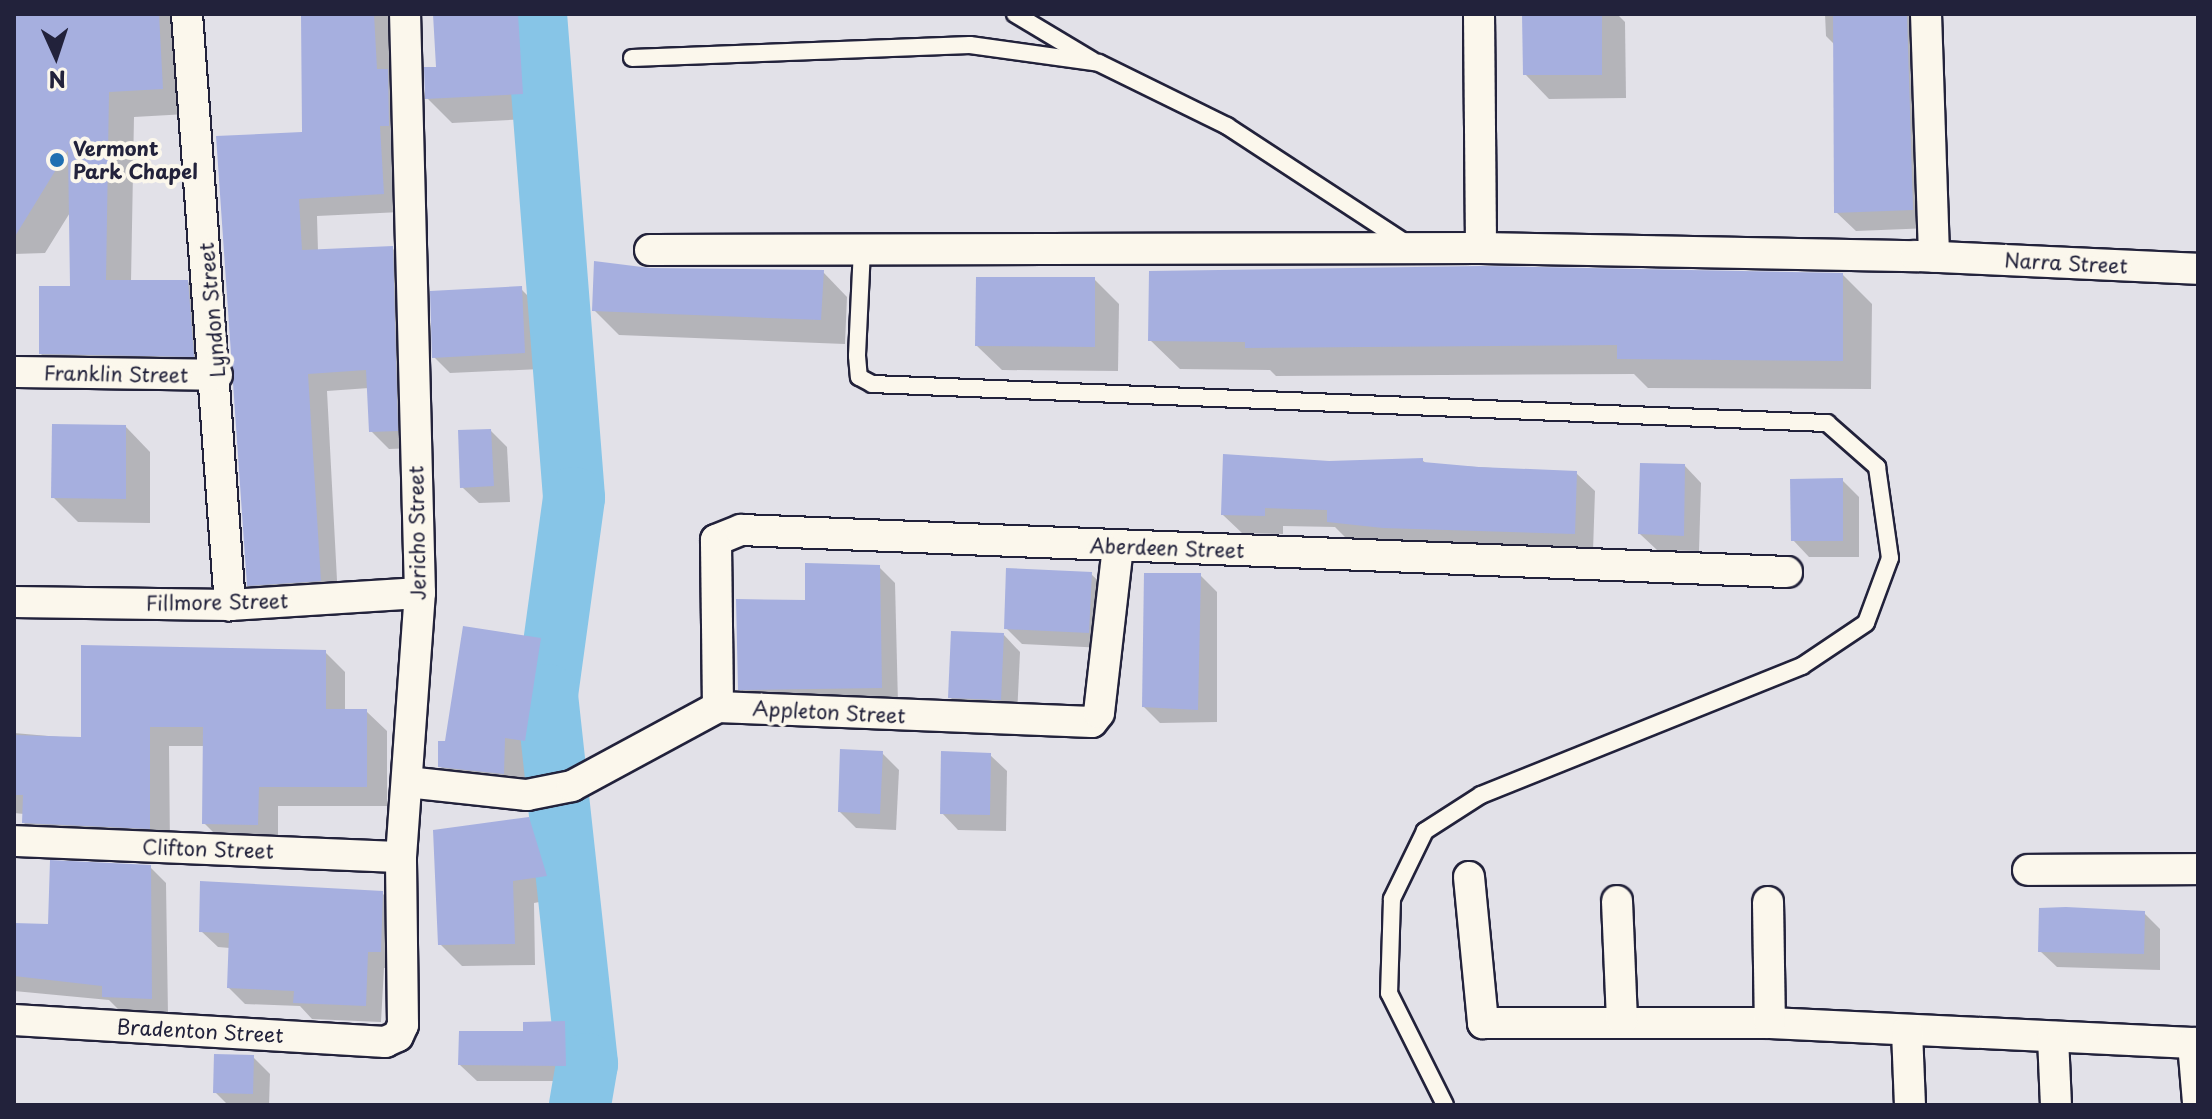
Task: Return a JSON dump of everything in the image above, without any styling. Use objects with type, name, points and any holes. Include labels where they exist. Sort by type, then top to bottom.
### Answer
[{"type":"street","name":"Lyndon Street","points":[[187,14],[217,375],[230,605]]},
{"type":"street","name":"Jericho Street","points":[[385,1042],[398,1036],[403,1025],[401,857],[420,593],[405,14]]},
{"type":"street","points":[[1479,14],[1481,248]]},
{"type":"street","points":[[1926,14],[1934,257]]},
{"type":"street","name":"Narra Street","points":[[650,250],[1481,248],[1934,257],[2198,269]]},
{"type":"street","name":"Franklin Street","points":[[14,372],[217,375]]},
{"type":"street","name":"Aberdeen Street","points":[[718,707],[716,540],[727,532],[1787,572]]},
{"type":"street","name":"Appleton Street","points":[[718,707],[1092,722],[1099,713],[1118,546]]},
{"type":"street","name":"Fillmore Street","points":[[14,602],[230,605],[420,593]]},
{"type":"street","points":[[407,782],[527,795],[572,786],[718,707]]},
{"type":"street","name":"Clifton Street","points":[[14,841],[401,857]]},
{"type":"street","points":[[2028,870],[2198,869]]},
{"type":"street","points":[[1469,877],[1483,1023],[1622,1020],[1770,1023],[2196,1043],[2198,1102]]},
{"type":"street","points":[[1617,901],[1622,1020]]},
{"type":"street","points":[[1768,902],[1770,1023]]},
{"type":"street","name":"Bradenton Street","points":[[14,1020],[385,1042]]},
{"type":"street","points":[[1907,1031],[1910,1105]]},
{"type":"street","points":[[2053,1037],[2056,1105]]},
{"type":"lane","points":[[1015,14],[1099,63],[1227,126],[1413,248]]},
{"type":"lane","points":[[632,58],[970,45],[1099,63]]},
{"type":"lane","points":[[862,249],[857,356],[859,377],[872,384],[1827,423],[1877,467],[1890,558],[1866,623],[1802,666],[1481,795],[1425,831],[1392,899],[1389,993],[1445,1105]]},
{"type":"building","points":[[14,14],[159,14],[163,89],[109,92],[106,280],[188,280],[194,357],[39,354],[39,286],[70,286],[68,150],[14,238]]},
{"type":"building","points":[[301,14],[374,14],[377,69],[388,69],[389,126],[380,126],[384,194],[299,199],[302,250],[393,246],[398,431],[369,432],[366,370],[308,374],[321,581],[247,586],[216,136],[302,132]]},
{"type":"building","points":[[433,14],[518,14],[523,94],[425,99],[424,67],[436,67]]},
{"type":"building","points":[[1522,14],[1602,14],[1602,75],[1523,75]]},
{"type":"building","points":[[1833,14],[1907,14],[1913,210],[1834,213]]},
{"type":"building","points":[[594,261],[650,268],[824,270],[821,320],[592,311]]},
{"type":"building","points":[[1481,266],[1843,273],[1843,361],[1617,359],[1617,345],[1245,348],[1245,342],[1148,341],[1149,271]]},
{"type":"building","points":[[976,277],[1095,277],[1095,347],[975,346]]},
{"type":"building","points":[[522,286],[525,353],[432,358],[430,291]]},
{"type":"building","points":[[52,424],[126,425],[126,499],[51,498]]},
{"type":"building","points":[[491,429],[494,486],[460,488],[458,430]]},
{"type":"building","points":[[1223,454],[1329,461],[1423,458],[1423,462],[1479,467],[1577,471],[1575,534],[1383,528],[1327,522],[1327,510],[1265,508],[1265,516],[1221,515]]},
{"type":"building","points":[[1640,463],[1685,464],[1684,536],[1638,534]]},
{"type":"building","points":[[1843,478],[1843,541],[1791,541],[1790,479]]},
{"type":"building","points":[[805,563],[880,565],[882,688],[738,690],[736,599],[805,600]]},
{"type":"building","points":[[1006,568],[1092,572],[1089,633],[1004,629]]},
{"type":"building","points":[[1144,573],[1201,573],[1198,710],[1142,707]]},
{"type":"building","points":[[463,626],[541,638],[525,741],[505,738],[504,774],[438,767],[438,741],[445,741]]},
{"type":"building","points":[[951,631],[1004,633],[1001,700],[948,698]]},
{"type":"building","points":[[81,645],[326,650],[326,709],[367,709],[367,787],[259,787],[258,825],[202,824],[203,727],[150,727],[150,829],[22,823],[23,795],[14,795],[14,735],[81,737]]},
{"type":"building","points":[[840,749],[883,751],[880,814],[838,812]]},
{"type":"building","points":[[941,751],[991,753],[990,815],[940,814]]},
{"type":"building","points":[[529,817],[547,876],[513,881],[515,944],[438,945],[433,830]]},
{"type":"building","points":[[50,860],[151,865],[152,999],[102,997],[102,986],[14,976],[14,923],[48,924]]},
{"type":"building","points":[[200,881],[383,891],[381,952],[368,952],[366,1006],[293,1003],[294,991],[227,988],[229,933],[199,932]]},
{"type":"building","points":[[2039,908],[2145,911],[2144,954],[2038,952]]},
{"type":"building","points":[[565,1021],[566,1066],[458,1065],[459,1031],[523,1031],[523,1022]]},
{"type":"building","points":[[214,1054],[254,1055],[253,1094],[213,1093]]},
{"type":"waterway","points":[[536,14],[574,498],[547,695],[587,1064],[580,1105]]},
{"type":"place","name":"Vermont Park Chapel","points":[[57,160]]}]
